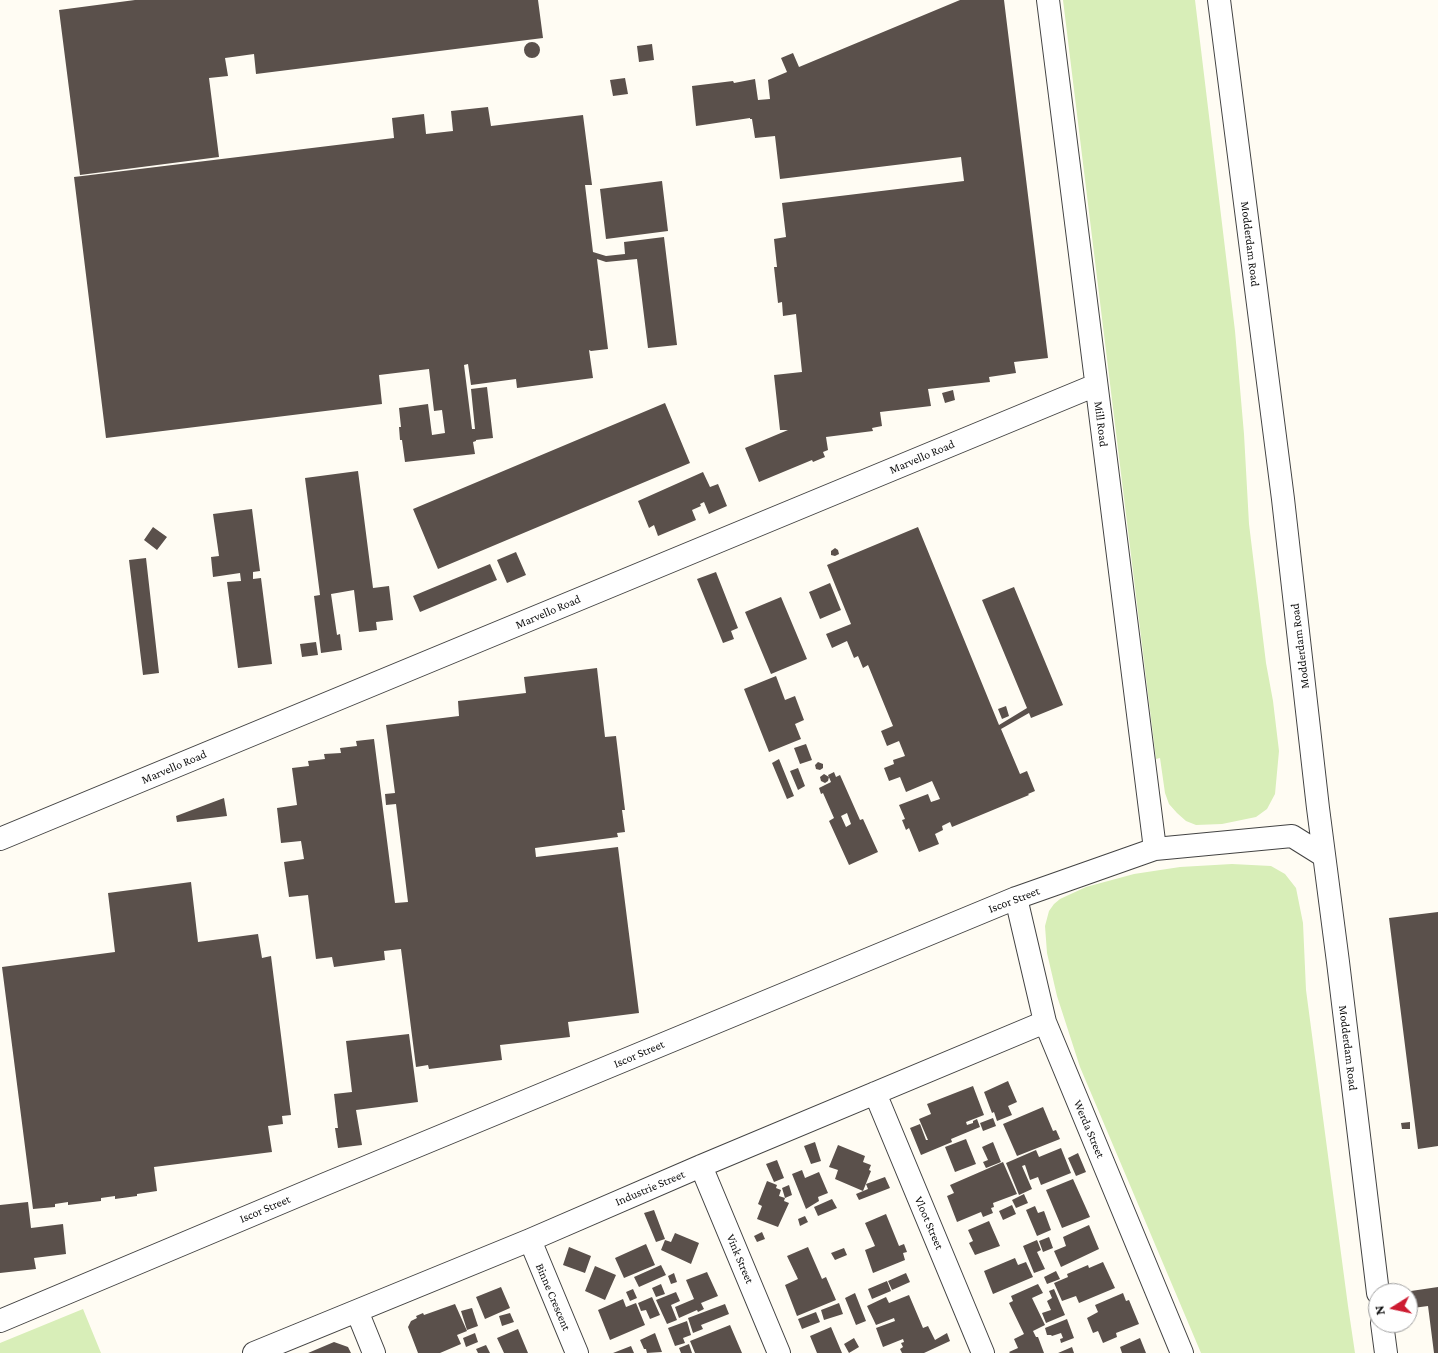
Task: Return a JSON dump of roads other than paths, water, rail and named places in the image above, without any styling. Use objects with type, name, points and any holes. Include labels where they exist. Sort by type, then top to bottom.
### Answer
[{"type":"street","name":"Mill Road","points":[[1048,0],[1155,849]]},
{"type":"street","name":"Modderdam Road","points":[[1219,0],[1283,498],[1318,808],[1377,1283]]},
{"type":"street","name":"Marvello Road","points":[[0,839],[1096,385]]},
{"type":"street","points":[[1318,808],[1292,836],[1324,856]]},
{"type":"street","name":"Iscor Street","points":[[0,1321],[341,1177],[1016,898],[1155,849],[1292,836]]},
{"type":"street","name":"Werda Street","points":[[1016,898],[1045,1022],[1182,1353]]},
{"type":"street","name":"Industrie Street","points":[[254,1353],[530,1240],[1045,1022]]},
{"type":"street","name":"Vloot Street","points":[[875,1093],[983,1353]]},
{"type":"street","name":"Vink Street","points":[[701,1166],[779,1353]]},
{"type":"street","name":"Binne Crescent","points":[[530,1240],[577,1353]]},
{"type":"street","points":[[357,1311],[374,1353]]},
{"type":"street","points":[[1383,1333],[1386,1353]]}]
